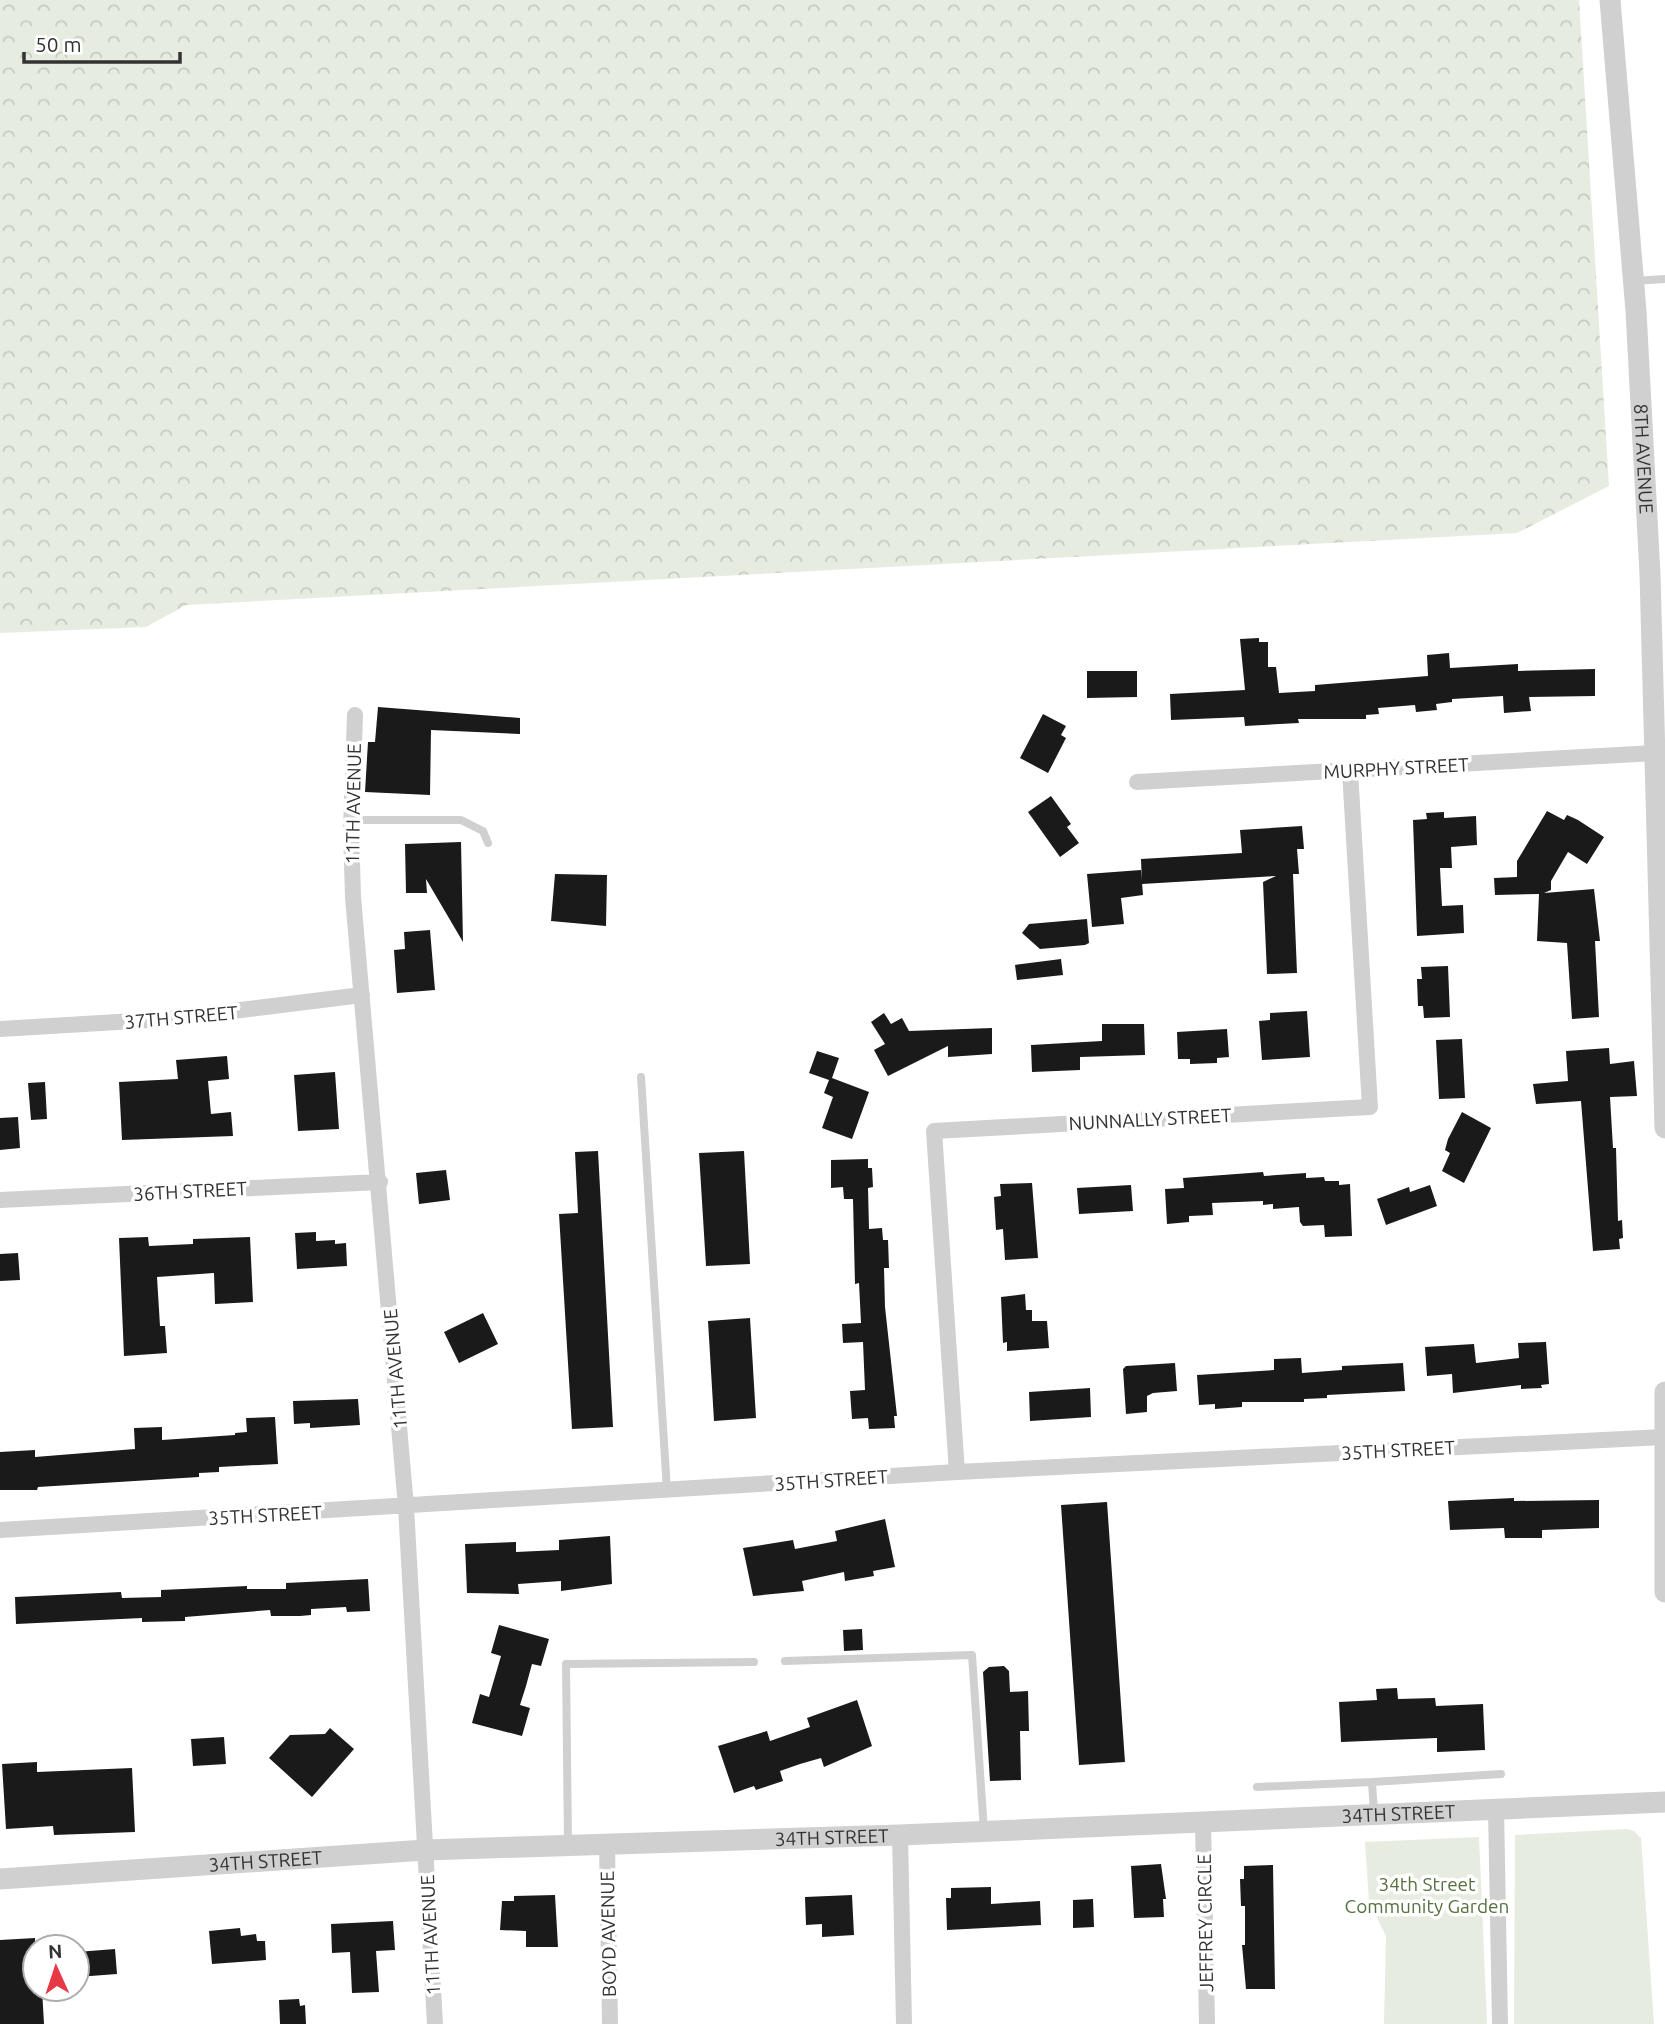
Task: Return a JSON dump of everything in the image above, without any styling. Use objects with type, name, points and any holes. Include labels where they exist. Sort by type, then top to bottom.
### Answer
[{"type":"street","name":"8TH AVENUE","points":[[1610,0],[1633,281],[1650,573],[1665,1128]]},
{"type":"street","name":"11TH AVENUE","points":[[355,715],[351,820],[353,897],[407,1507],[435,2024]]},
{"type":"street","name":"MURPHY STREET","points":[[1138,782],[1655,752]]},
{"type":"street","name":"NUNNALLY STREET","points":[[957,1472],[934,1131],[1370,1107],[1350,771]]},
{"type":"street","name":"37TH STREET","points":[[0,1029],[206,1016],[362,995]]},
{"type":"street","name":"36TH STREET","points":[[0,1200],[380,1182]]},
{"type":"street","points":[[1665,1392],[1665,1592]]},
{"type":"street","name":"35TH STREET","points":[[0,1530],[957,1472],[1663,1437]]},
{"type":"street","name":"34TH STREET","points":[[0,1879],[425,1850],[900,1835],[1665,1802]]},
{"type":"street","points":[[1496,1808],[1500,2024]]},
{"type":"street","name":"JEFFREY CIRCLE","points":[[1203,1821],[1207,2024]]},
{"type":"street","points":[[900,1835],[904,2024]]},
{"type":"street","name":"BOYD AVENUE","points":[[607,1844],[610,2024]]},
{"type":"lane","points":[[1633,281],[1665,279]]},
{"type":"lane","points":[[351,820],[461,820],[483,831],[488,844]]},
{"type":"lane","points":[[641,1077],[667,1490]]},
{"type":"lane","points":[[785,1661],[972,1655],[984,1831]]},
{"type":"lane","points":[[568,1845],[566,1664],[754,1662]]},
{"type":"lane","points":[[1257,1787],[1501,1774]]},
{"type":"lane","points":[[1372,1782],[1374,1813]]},
{"type":"green space","points":[[0,0],[1579,0],[1609,486],[1517,533],[186,605],[146,627],[0,633]]},
{"type":"green space","name":"34th Street Community Garden","points":[[1627,1829],[1634,1831],[1641,1838],[1654,2024],[1514,2024],[1515,1835]]},
{"type":"green space","name":"34th Street Community Garden","points":[[1479,1837],[1487,2024],[1384,2024],[1386,1936],[1369,1902],[1365,1842]]},
{"type":"building","points":[[1259,638],[1259,642],[1268,642],[1268,667],[1276,667],[1279,693],[1315,691],[1315,685],[1428,676],[1427,655],[1449,653],[1450,668],[1518,664],[1518,671],[1595,669],[1595,696],[1529,697],[1531,711],[1504,713],[1503,696],[1452,699],[1452,702],[1436,704],[1437,710],[1416,712],[1415,705],[1378,708],[1379,714],[1366,715],[1366,719],[1298,719],[1299,723],[1245,726],[1244,717],[1171,720],[1170,694],[1245,690],[1240,639]]},
{"type":"building","points":[[1087,671],[1137,671],[1137,697],[1087,698]]},
{"type":"building","points":[[378,707],[520,718],[520,734],[431,730],[430,795],[365,792],[368,742],[375,742]]},
{"type":"building","points":[[1043,714],[1066,726],[1061,735],[1066,738],[1048,773],[1020,758]]},
{"type":"building","points":[[1051,796],[1071,824],[1067,827],[1079,843],[1060,857],[1028,812]]},
{"type":"building","points":[[1547,811],[1564,820],[1567,815],[1578,820],[1604,837],[1587,864],[1568,852],[1551,881],[1551,890],[1544,893],[1594,889],[1600,941],[1595,941],[1599,1017],[1572,1019],[1567,943],[1537,941],[1539,894],[1495,895],[1494,878],[1517,877],[1517,861]]},
{"type":"building","points":[[1444,812],[1444,818],[1476,816],[1477,845],[1451,847],[1452,868],[1440,868],[1442,906],[1463,905],[1464,933],[1417,936],[1413,820],[1427,819],[1426,813]]},
{"type":"building","points":[[1302,826],[1304,849],[1297,849],[1299,874],[1293,874],[1297,973],[1267,974],[1263,882],[1276,876],[1142,884],[1141,859],[1242,853],[1240,830]]},
{"type":"building","points":[[461,842],[463,942],[426,879],[427,893],[406,893],[405,844]]},
{"type":"building","points":[[1141,870],[1143,895],[1121,898],[1124,924],[1092,927],[1087,874]]},
{"type":"building","points":[[555,874],[607,875],[606,926],[551,921]]},
{"type":"building","points":[[1087,919],[1089,943],[1085,945],[1040,949],[1022,933],[1029,924]]},
{"type":"building","points":[[430,930],[435,990],[397,993],[394,950],[405,949],[404,932]]},
{"type":"building","points":[[1061,959],[1063,975],[1017,980],[1015,965]]},
{"type":"building","points":[[1448,966],[1450,1017],[1424,1018],[1423,1006],[1418,1006],[1417,979],[1422,979],[1421,967]]},
{"type":"building","points":[[1307,1011],[1310,1057],[1262,1060],[1259,1021],[1270,1020],[1270,1013]]},
{"type":"building","points":[[884,1013],[891,1024],[902,1018],[909,1031],[992,1028],[992,1054],[948,1057],[948,1046],[888,1076],[874,1050],[885,1044],[871,1022]]},
{"type":"building","points":[[1102,1024],[1144,1024],[1145,1055],[1080,1057],[1080,1070],[1032,1072],[1031,1045],[1102,1041]]},
{"type":"building","points":[[1227,1029],[1229,1057],[1217,1058],[1217,1063],[1190,1064],[1190,1059],[1178,1059],[1177,1032]]},
{"type":"building","points":[[1462,1039],[1465,1098],[1439,1099],[1436,1040]]},
{"type":"building","points":[[1609,1048],[1610,1064],[1634,1061],[1637,1096],[1610,1097],[1613,1148],[1616,1148],[1618,1221],[1622,1220],[1623,1238],[1619,1239],[1620,1249],[1593,1251],[1581,1101],[1536,1104],[1533,1084],[1568,1081],[1566,1051]]},
{"type":"building","points":[[817,1051],[839,1058],[832,1078],[869,1092],[852,1139],[822,1128],[833,1097],[824,1093],[829,1080],[809,1073]]},
{"type":"building","points":[[227,1056],[229,1079],[208,1081],[211,1114],[231,1112],[233,1136],[122,1140],[119,1082],[178,1079],[176,1060]]},
{"type":"building","points":[[335,1072],[339,1129],[298,1131],[294,1075]]},
{"type":"building","points":[[45,1082],[47,1119],[31,1120],[28,1083]]},
{"type":"building","points":[[1462,1112],[1491,1128],[1464,1183],[1442,1171],[1450,1153],[1445,1150],[1448,1139]]},
{"type":"building","points":[[18,1117],[20,1148],[0,1150],[0,1118]]},
{"type":"building","points":[[598,1151],[613,1427],[572,1429],[559,1214],[578,1213],[575,1152]]},
{"type":"building","points":[[744,1151],[750,1264],[706,1266],[699,1153]]},
{"type":"building","points":[[868,1159],[868,1168],[872,1168],[873,1187],[868,1188],[869,1229],[882,1228],[883,1240],[888,1240],[889,1268],[884,1268],[885,1307],[897,1416],[894,1416],[895,1428],[869,1429],[868,1418],[852,1419],[850,1391],[865,1390],[863,1342],[843,1343],[842,1324],[861,1323],[859,1283],[855,1284],[853,1199],[844,1199],[843,1187],[831,1188],[831,1160]]},
{"type":"building","points":[[446,1170],[450,1200],[419,1204],[416,1173]]},
{"type":"building","points":[[1263,1172],[1264,1176],[1306,1173],[1306,1178],[1324,1177],[1325,1181],[1339,1181],[1339,1185],[1350,1184],[1352,1236],[1325,1237],[1324,1225],[1303,1226],[1300,1222],[1299,1207],[1273,1209],[1273,1204],[1263,1205],[1263,1201],[1212,1203],[1213,1215],[1189,1216],[1189,1222],[1167,1224],[1165,1189],[1184,1188],[1183,1178]]},
{"type":"building","points":[[1032,1183],[1038,1258],[1005,1260],[1003,1229],[996,1230],[994,1197],[1001,1196],[1000,1184]]},
{"type":"building","points":[[1131,1185],[1133,1211],[1079,1214],[1077,1188]]},
{"type":"building","points":[[1430,1185],[1437,1206],[1386,1225],[1377,1199],[1409,1187],[1410,1192]]},
{"type":"building","points":[[316,1232],[316,1241],[335,1240],[335,1244],[346,1243],[347,1266],[297,1269],[295,1233]]},
{"type":"building","points":[[148,1237],[149,1246],[193,1244],[193,1239],[250,1237],[253,1302],[215,1304],[214,1273],[157,1277],[160,1326],[165,1326],[167,1353],[124,1356],[119,1238]]},
{"type":"building","points":[[18,1253],[20,1280],[0,1281],[0,1254]]},
{"type":"building","points":[[1025,1294],[1026,1310],[1032,1310],[1032,1321],[1047,1321],[1049,1348],[1007,1351],[1007,1342],[1003,1343],[1001,1297]]},
{"type":"building","points":[[483,1313],[498,1344],[459,1363],[444,1332]]},
{"type":"building","points":[[750,1318],[756,1418],[714,1421],[708,1321]]},
{"type":"building","points":[[1546,1342],[1549,1384],[1541,1385],[1542,1388],[1521,1389],[1521,1385],[1453,1393],[1452,1374],[1427,1376],[1425,1347],[1474,1344],[1476,1363],[1519,1358],[1518,1343]]},
{"type":"building","points":[[1301,1358],[1302,1373],[1342,1370],[1342,1366],[1403,1363],[1405,1391],[1327,1395],[1327,1398],[1304,1399],[1304,1402],[1242,1402],[1242,1407],[1215,1409],[1215,1404],[1199,1405],[1197,1375],[1274,1370],[1274,1359]]},
{"type":"building","points":[[1175,1363],[1177,1391],[1153,1393],[1147,1396],[1147,1412],[1126,1414],[1123,1369],[1126,1366]]},
{"type":"building","points":[[1090,1388],[1091,1417],[1030,1421],[1029,1392]]},
{"type":"building","points":[[358,1399],[360,1425],[310,1428],[310,1423],[294,1424],[293,1401]]},
{"type":"building","points":[[275,1417],[278,1464],[219,1467],[219,1472],[199,1473],[199,1477],[38,1487],[37,1490],[0,1490],[0,1452],[35,1450],[35,1457],[135,1449],[134,1428],[162,1427],[162,1440],[235,1435],[247,1432],[246,1418]]},
{"type":"building","points":[[1514,1498],[1514,1501],[1599,1500],[1599,1528],[1542,1530],[1542,1538],[1505,1538],[1504,1528],[1450,1530],[1448,1501]]},
{"type":"building","points":[[1107,1502],[1125,1762],[1079,1765],[1061,1505]]},
{"type":"building","points":[[885,1519],[895,1567],[873,1571],[874,1576],[845,1581],[844,1572],[802,1581],[804,1591],[753,1596],[743,1548],[793,1540],[795,1549],[837,1541],[835,1531]]},
{"type":"building","points":[[610,1536],[612,1584],[561,1591],[561,1581],[518,1584],[519,1594],[467,1593],[465,1544],[516,1542],[516,1552],[559,1550],[559,1540]]},
{"type":"building","points":[[368,1579],[370,1611],[347,1612],[346,1607],[311,1609],[311,1615],[300,1616],[271,1616],[270,1610],[185,1617],[185,1621],[142,1622],[142,1618],[16,1624],[15,1597],[121,1592],[122,1598],[161,1597],[161,1590],[247,1586],[247,1589],[286,1589],[286,1583]]},
{"type":"building","points":[[499,1625],[549,1639],[541,1666],[532,1664],[520,1705],[530,1708],[522,1736],[472,1723],[480,1694],[489,1697],[501,1656],[491,1653]]},
{"type":"building","points":[[862,1629],[863,1650],[844,1651],[843,1630]]},
{"type":"building","points":[[1004,1666],[1009,1671],[1010,1692],[1028,1691],[1029,1731],[1020,1731],[1021,1780],[990,1781],[983,1672],[989,1667]]},
{"type":"building","points":[[1397,1688],[1398,1699],[1435,1698],[1436,1706],[1483,1704],[1485,1750],[1437,1752],[1437,1738],[1341,1742],[1339,1702],[1377,1700],[1376,1689]]},
{"type":"building","points":[[857,1700],[872,1746],[824,1767],[821,1758],[800,1764],[780,1771],[783,1781],[756,1790],[754,1786],[734,1793],[718,1746],[767,1731],[770,1741],[810,1727],[807,1718]]},
{"type":"building","points":[[330,1728],[354,1749],[312,1797],[269,1758],[290,1735],[325,1734]]},
{"type":"building","points":[[224,1737],[226,1764],[193,1766],[191,1739]]},
{"type":"building","points":[[37,1762],[37,1772],[132,1768],[135,1832],[54,1835],[53,1826],[6,1829],[2,1764]]},
{"type":"building","points":[[1161,1864],[1166,1899],[1163,1899],[1164,1917],[1134,1918],[1131,1866]]},
{"type":"building","points":[[1273,1865],[1275,1989],[1246,1989],[1242,1945],[1245,1945],[1245,1906],[1241,1906],[1240,1879],[1244,1879],[1244,1866]]},
{"type":"building","points":[[991,1887],[991,1904],[1040,1901],[1041,1925],[947,1930],[946,1898],[951,1898],[951,1888]]},
{"type":"building","points":[[555,1895],[558,1947],[526,1947],[526,1931],[500,1930],[502,1901],[514,1901],[514,1896]]},
{"type":"building","points":[[852,1895],[854,1935],[822,1937],[822,1924],[806,1925],[805,1897]]},
{"type":"building","points":[[1093,1899],[1094,1927],[1073,1928],[1073,1900]]},
{"type":"building","points":[[393,1921],[395,1950],[376,1951],[379,1992],[352,1993],[350,1952],[332,1953],[331,1924]]},
{"type":"building","points":[[240,1928],[241,1936],[256,1934],[257,1941],[265,1941],[266,1960],[212,1964],[209,1931]]},
{"type":"building","points":[[21,1939],[21,2003],[43,2003],[44,2024],[0,2024],[0,1940]]},
{"type":"building","points":[[115,1949],[117,1974],[91,1976],[91,1951]]},
{"type":"building","points":[[299,1999],[300,2006],[305,2005],[306,2024],[280,2024],[279,2000]]}]
